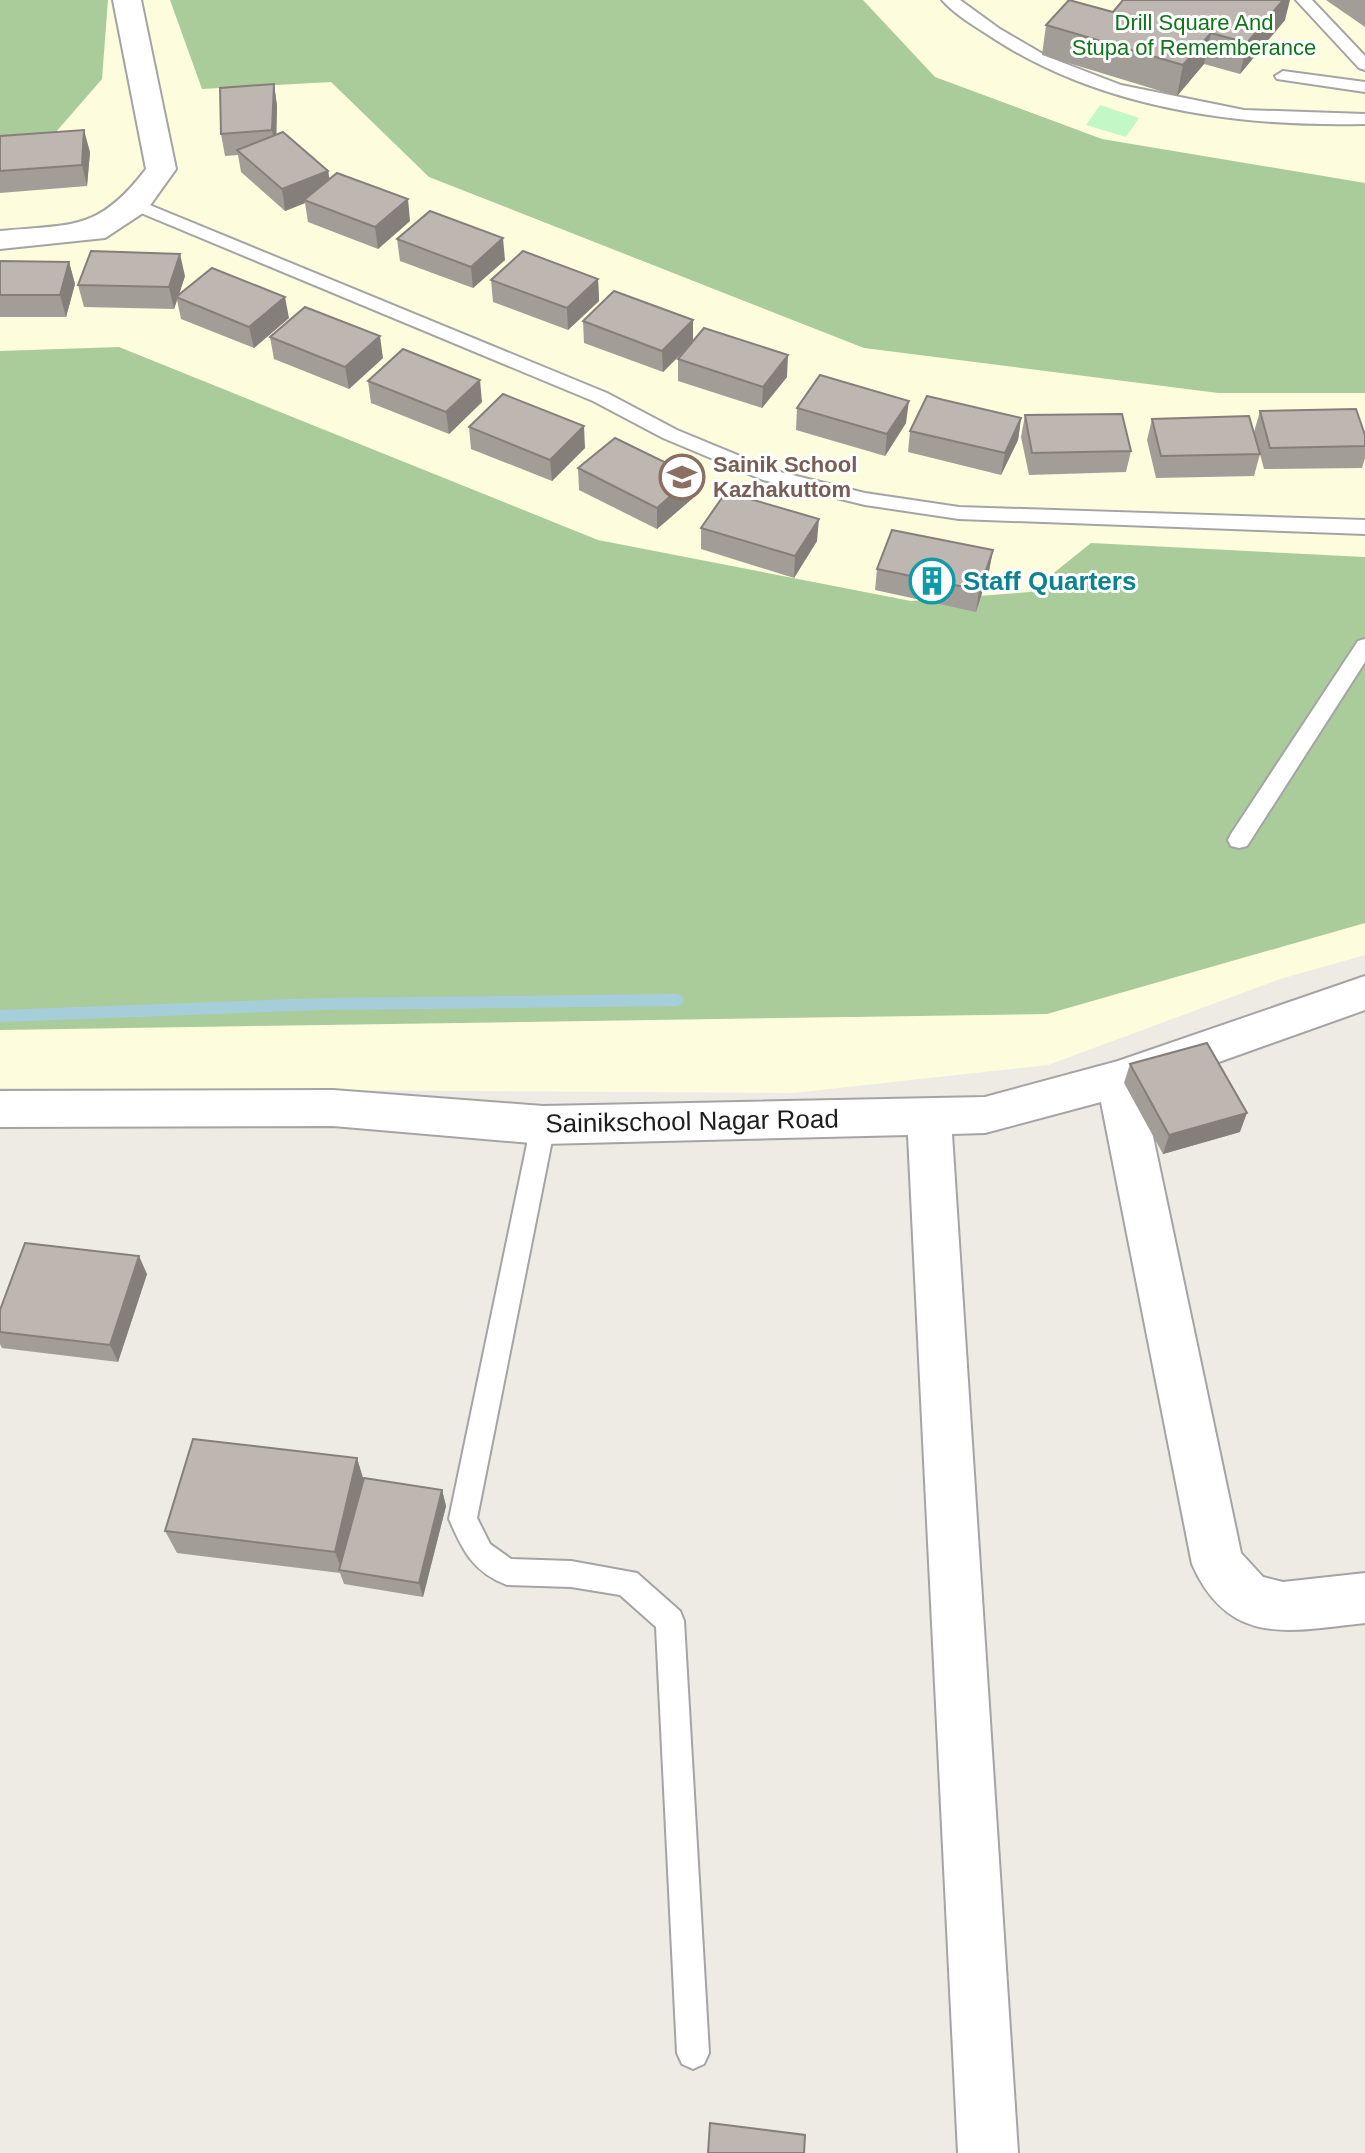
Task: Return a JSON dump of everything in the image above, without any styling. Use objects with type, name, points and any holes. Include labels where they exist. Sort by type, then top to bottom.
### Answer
[{"type":"street","points":[[0,240],[94,231],[135,204],[161,169],[127,0]]},
{"type":"street","name":"Sainikschool Nagar Road","points":[[0,1109],[333,1108],[543,1125],[985,1115],[1119,1079],[1365,993]]},
{"type":"street","points":[[1119,1079],[1218,1564],[1248,1599],[1283,1607],[1365,1598]]},
{"type":"street","points":[[929,1116],[988,2153]]},
{"type":"lane","points":[[950,0],[991,31],[1045,62],[1122,90],[1194,107],[1261,116],[1365,119]]},
{"type":"lane","points":[[1304,0],[1365,65]]},
{"type":"lane","points":[[1283,76],[1365,87]]},
{"type":"lane","points":[[135,204],[600,397],[670,434],[770,476],[865,499],[959,513],[1365,527]]},
{"type":"lane","points":[[1239,840],[1365,646]]},
{"type":"lane","points":[[543,1125],[463,1519],[480,1553],[507,1572],[571,1574],[627,1583],[670,1621],[693,2053]]},
{"type":"shaded area","name":"Sainik School Kazhakuttom","points":[[0,0],[1365,0],[1365,955],[1280,979],[1048,1065],[793,1093],[0,1088]]},
{"type":"green space","points":[[0,0],[108,0],[102,79],[55,133],[0,152]]},
{"type":"green space","points":[[170,0],[863,0],[935,77],[1102,139],[1365,183],[1365,393],[1218,393],[864,348],[429,177],[331,82],[202,89]]},
{"type":"green space","points":[[1100,105],[1139,118],[1126,137],[1086,125]]},
{"type":"green space","points":[[119,347],[598,540],[911,601],[1030,592],[1091,543],[1365,557],[1365,923],[1047,1014],[0,1030],[0,351]]},
{"type":"building","points":[[1069,0],[1113,12],[1123,0],[1283,0],[1247,43],[1211,33],[1183,65],[1046,25]]},
{"type":"building","points":[[274,84],[272,130],[221,134],[220,88]]},
{"type":"building","points":[[84,130],[82,165],[0,171],[0,136]]},
{"type":"building","points":[[283,132],[328,171],[282,189],[237,150]]},
{"type":"building","points":[[337,173],[408,199],[375,227],[304,200]]},
{"type":"building","points":[[430,211],[503,238],[471,267],[397,239]]},
{"type":"building","points":[[91,251],[180,254],[169,287],[78,285]]},
{"type":"building","points":[[523,251],[598,279],[567,308],[491,280]]},
{"type":"building","points":[[0,261],[69,262],[60,295],[0,295]]},
{"type":"building","points":[[212,268],[285,297],[249,327],[176,297]]},
{"type":"building","points":[[614,291],[693,320],[662,351],[583,321]]},
{"type":"building","points":[[305,307],[380,336],[345,367],[270,337]]},
{"type":"building","points":[[704,328],[788,355],[763,387],[678,359]]},
{"type":"building","points":[[403,349],[480,380],[446,412],[368,381]]},
{"type":"building","points":[[820,375],[909,401],[887,434],[797,408]]},
{"type":"building","points":[[503,394],[584,426],[550,460],[469,427]]},
{"type":"building","points":[[927,396],[1021,418],[1005,453],[910,431]]},
{"type":"building","points":[[1356,409],[1365,435],[1365,446],[1270,448],[1260,411]]},
{"type":"building","points":[[1122,414],[1131,451],[1032,453],[1025,415]]},
{"type":"building","points":[[1249,416],[1260,454],[1161,456],[1152,419]]},
{"type":"building","points":[[615,438],[693,476],[657,508],[578,468]]},
{"type":"building","points":[[726,492],[819,519],[795,556],[701,528]]},
{"type":"building","points":[[892,530],[993,550],[979,590],[877,569]]},
{"type":"building","points":[[1207,1043],[1247,1113],[1169,1135],[1130,1064]]},
{"type":"building","points":[[25,1243],[139,1256],[110,1345],[0,1332],[0,1310]]},
{"type":"building","points":[[193,1439],[357,1458],[335,1552],[165,1531]]},
{"type":"building","points":[[364,1478],[442,1490],[419,1583],[339,1570]]},
{"type":"building","points":[[710,2123],[805,2135],[804,2153],[708,2153]]},
{"type":"waterway","points":[[0,1016],[323,1004],[676,1000]]},
{"type":"place","name":"Sainik School Kazhakuttom","points":[[682,477]]},
{"type":"place","name":"Staff Quarters","points":[[932,581]]},
{"type":"park label","name":"Drill Square And Stupa of Rememberance","points":[[1194,34]]}]
